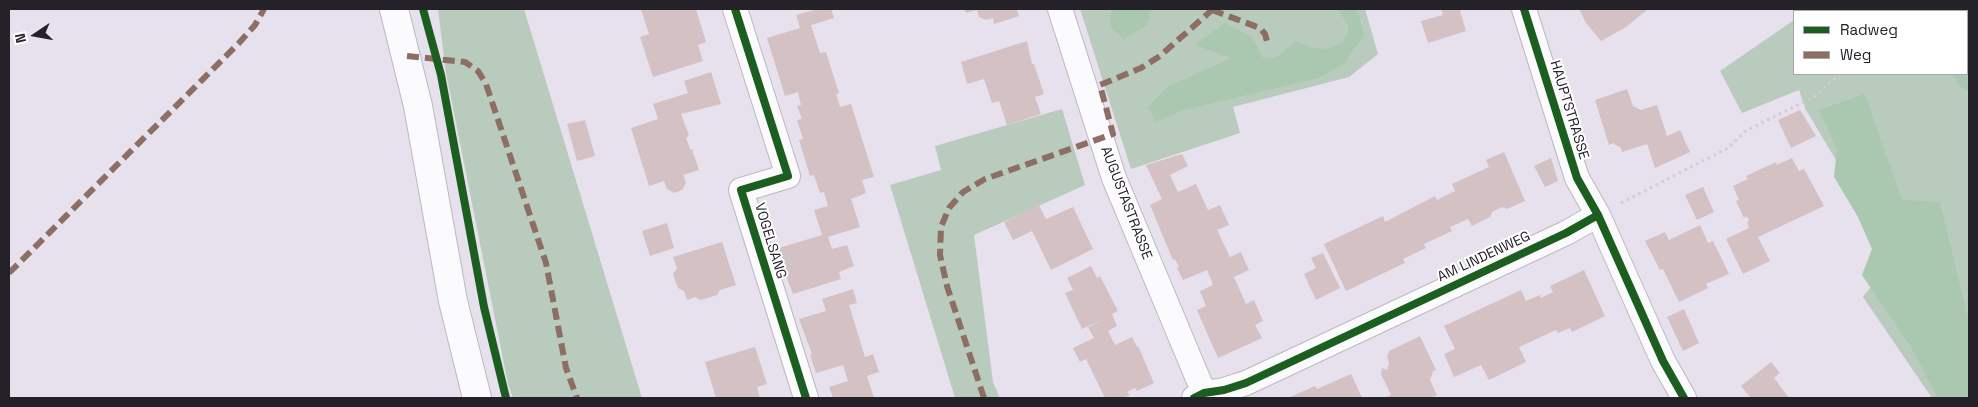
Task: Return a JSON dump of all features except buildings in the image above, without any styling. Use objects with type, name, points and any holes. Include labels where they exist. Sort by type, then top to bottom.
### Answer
[{"type":"street","points":[[394,9],[418,106],[453,301],[477,398]]},
{"type":"street","name":"VOGELSANG","points":[[735,9],[788,176],[741,190],[806,398]]},
{"type":"street","name":"AUGUSTASTRASSE","points":[[1060,9],[1114,178],[1199,396]]},
{"type":"street","name":"HAUPTSTRASSE","points":[[1524,9],[1577,178],[1598,215]]},
{"type":"street","points":[[1598,215],[1663,360],[1684,398]]},
{"type":"street","name":"AM LINDENWEG","points":[[1199,396],[1246,383],[1566,233],[1598,215]]},
{"type":"path","points":[[1598,215],[1728,148],[1747,130],[1814,97],[1839,75]]},
{"type":"green space","points":[[438,9],[524,9],[642,398],[513,398],[508,384],[446,73]]},
{"type":"green space","points":[[1080,9],[1365,9],[1378,54],[1349,77],[1233,107],[1240,133],[1131,169]]},
{"type":"green space","points":[[1111,9],[1149,9],[1151,12],[1147,25],[1124,39],[1110,27]]},
{"type":"green space","points":[[1338,9],[1357,9],[1364,35],[1344,64],[1318,78],[1184,110],[1156,122],[1148,107],[1167,87],[1232,58],[1195,45],[1225,23],[1253,38],[1263,58],[1276,58],[1296,41],[1311,48],[1327,49],[1343,42],[1349,27]]},
{"type":"green space","points":[[1969,9],[1969,398],[1932,398],[1863,297],[1894,257],[1806,110],[1799,90],[1742,113],[1720,71],[1793,21],[1793,75],[1968,75],[1968,10],[1809,10]]},
{"type":"green space","points":[[1969,9],[1969,92],[1960,86],[1954,75],[1968,75],[1968,10],[1906,10]]},
{"type":"green space","points":[[1865,94],[1902,200],[1940,202],[1969,323],[1969,398],[1938,398],[1911,347],[1862,275],[1872,249],[1858,217],[1834,177],[1837,149],[1819,110]]},
{"type":"green space","points":[[1062,109],[1085,185],[974,235],[993,382],[1000,398],[955,398],[890,185],[941,170],[935,146]]},
{"type":"marked path","points":[[9,273],[239,43],[255,25],[264,9]]},
{"type":"marked path","points":[[984,398],[947,286],[940,255],[941,227],[949,208],[963,192],[985,179],[1113,134],[1100,85],[1141,68],[1160,56],[1213,9]]},
{"type":"marked path","points":[[1212,10],[1260,28],[1265,34],[1268,45]]},
{"type":"marked path","points":[[407,56],[465,62],[478,71],[486,84],[546,263],[566,368],[577,398]]},
{"type":"cycle path","points":[[423,9],[441,75],[484,307],[506,398]]},
{"type":"cycle path","points":[[735,9],[788,176],[741,190],[806,398]]},
{"type":"cycle path","points":[[1524,9],[1577,178],[1598,215],[1663,361],[1684,398]]},
{"type":"cycle path","points":[[1194,398],[1204,393],[1224,390],[1246,383],[1566,233],[1598,215]]}]
